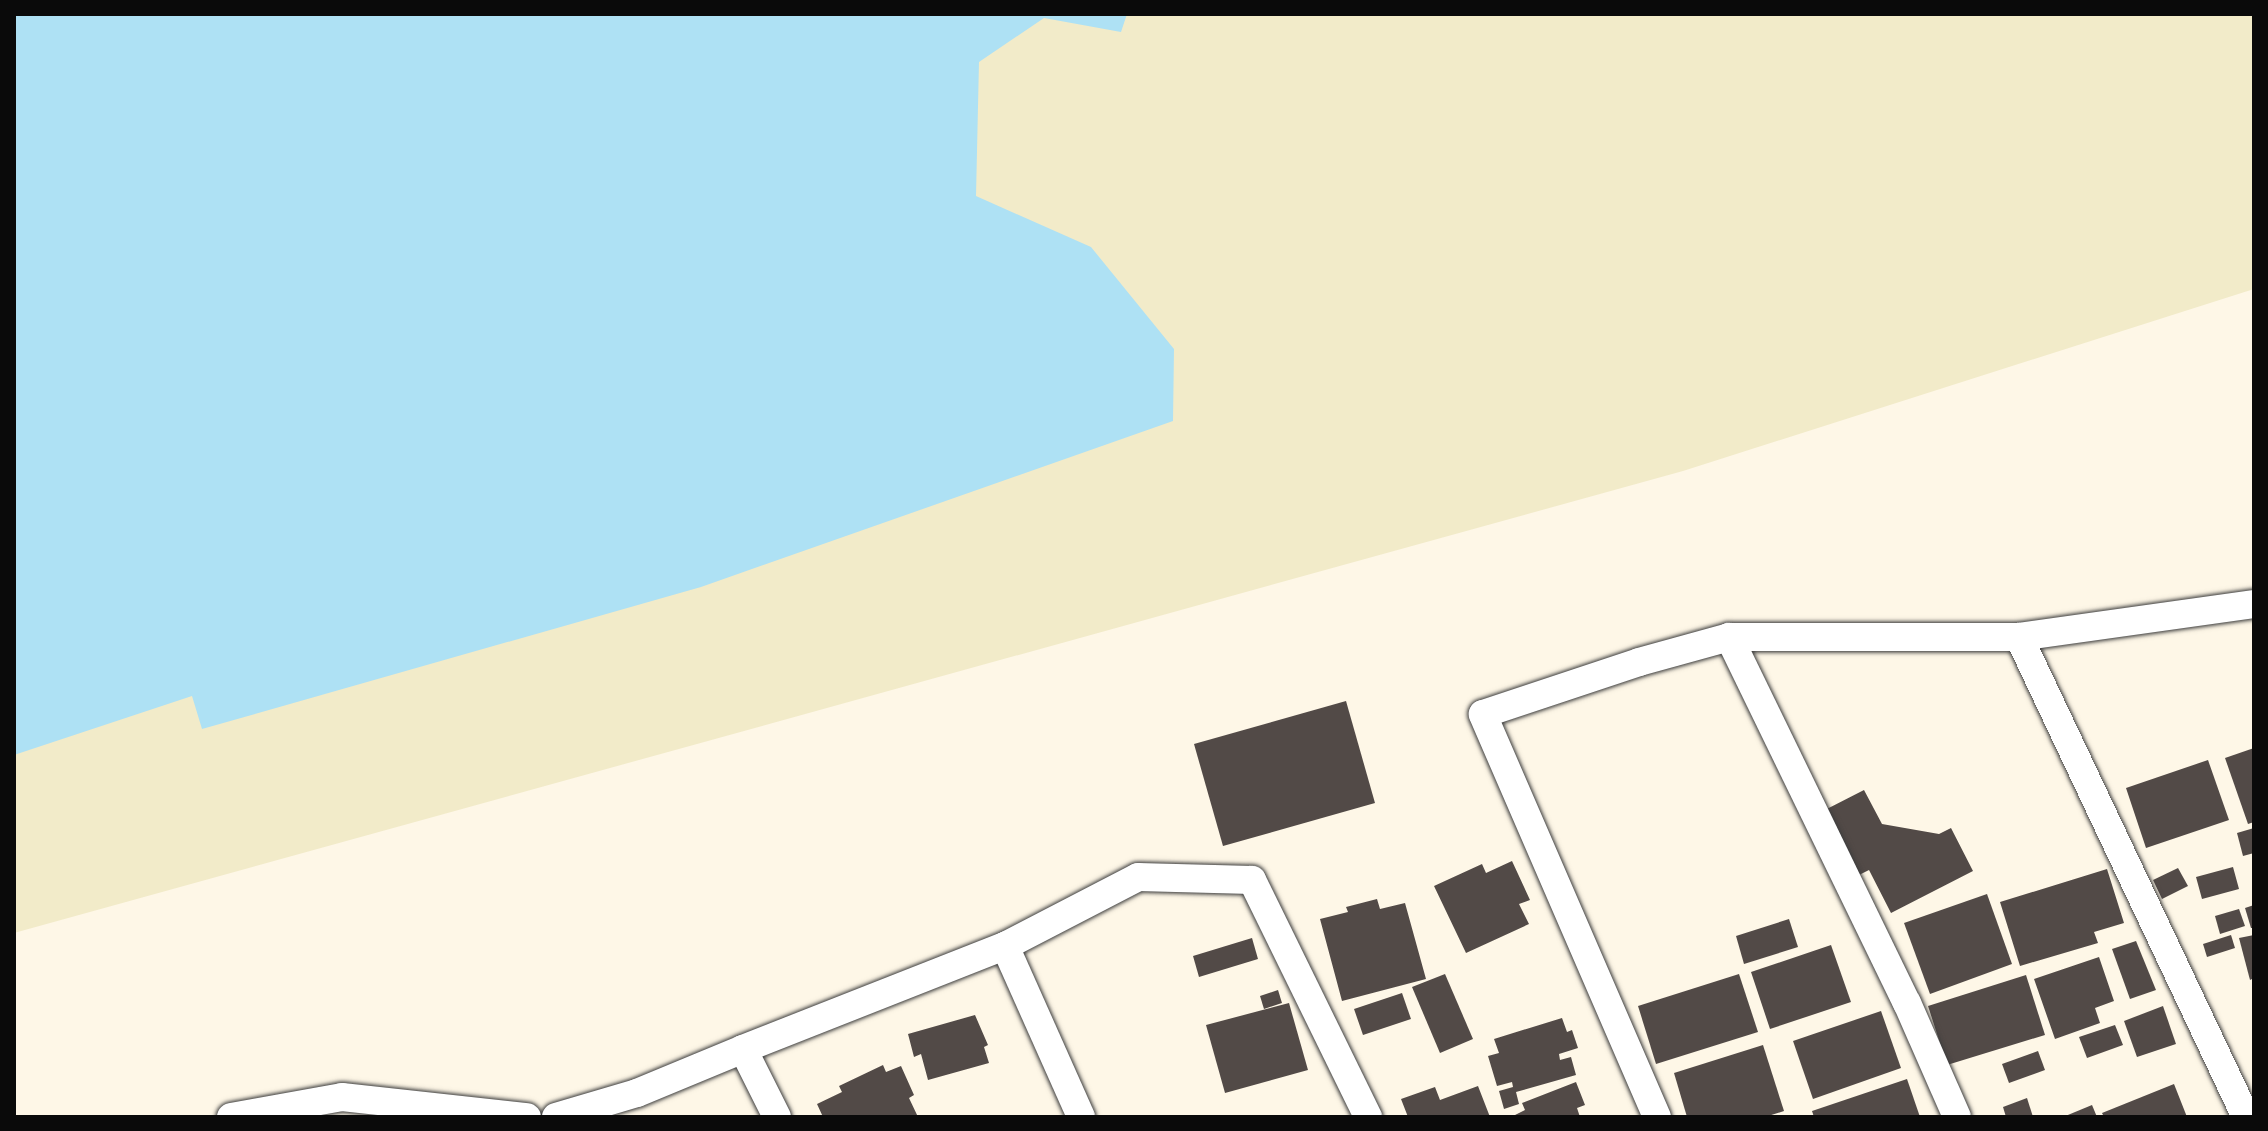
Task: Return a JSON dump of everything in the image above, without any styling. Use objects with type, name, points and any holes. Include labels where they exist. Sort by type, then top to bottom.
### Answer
[{"type":"street","points":[[1657,1117],[1483,714],[1639,662],[1729,637],[2019,637],[2254,604]]},
{"type":"street","points":[[1729,637],[1907,1003],[1957,1117]]},
{"type":"street","points":[[2019,637],[2246,1117]]},
{"type":"street","points":[[556,1117],[637,1093],[1005,946],[1138,877],[1252,880],[1368,1117]]},
{"type":"street","points":[[1005,946],[1081,1117]]},
{"type":"street","points":[[743,1049],[777,1117]]},
{"type":"street","points":[[231,1117],[342,1097],[527,1117]]},
{"type":"shaded area","points":[[14,14],[2254,14],[2254,289],[1683,471],[14,933]]},
{"type":"water","points":[[14,14],[1127,14],[1121,32],[1044,18],[979,62],[976,196],[1091,247],[1174,349],[1173,421],[701,587],[202,729],[192,696],[14,755]]},
{"type":"building","points":[[1346,701],[1375,803],[1223,846],[1194,744]]},
{"type":"building","points":[[2254,748],[2254,822],[2248,824],[2225,758]]},
{"type":"building","points":[[2208,760],[2229,820],[2146,848],[2126,788]]},
{"type":"building","points":[[1864,790],[1882,824],[1939,834],[1951,828],[1973,871],[1891,913],[1869,870],[1853,878],[1819,813]]},
{"type":"building","points":[[2254,828],[2254,853],[2243,856],[2237,833]]},
{"type":"building","points":[[1512,861],[1530,900],[1519,904],[1529,924],[1466,953],[1434,886],[1482,864],[1486,873]]},
{"type":"building","points":[[2233,867],[2239,889],[2202,899],[2196,877]]},
{"type":"building","points":[[2178,868],[2188,886],[2162,899],[2153,880]]},
{"type":"building","points":[[2107,869],[2124,923],[2094,932],[2098,943],[2020,966],[2000,902]]},
{"type":"building","points":[[1987,894],[2012,964],[1930,994],[1904,923]]},
{"type":"building","points":[[1377,899],[1380,909],[1405,903],[1426,979],[1342,1001],[1320,919],[1348,912],[1346,907]]},
{"type":"building","points":[[2254,905],[2254,928],[2251,928],[2245,908]]},
{"type":"building","points":[[2239,909],[2245,926],[2220,934],[2215,916]]},
{"type":"building","points":[[1789,919],[1798,947],[1744,964],[1736,936]]},
{"type":"building","points":[[2231,935],[2235,948],[2207,957],[2203,944]]},
{"type":"building","points":[[2254,935],[2254,978],[2250,980],[2239,938]]},
{"type":"building","points":[[1252,938],[1258,959],[1199,977],[1193,956]]},
{"type":"building","points":[[2136,941],[2156,990],[2130,999],[2112,949]]},
{"type":"building","points":[[1831,945],[1851,1002],[1770,1029],[1751,972]]},
{"type":"building","points":[[2099,957],[2114,1001],[2095,1008],[2100,1023],[2055,1039],[2034,979]]},
{"type":"building","points":[[1445,974],[1473,1039],[1440,1053],[1412,987]]},
{"type":"building","points":[[1739,974],[1758,1032],[1656,1064],[1638,1006]]},
{"type":"building","points":[[2026,975],[2045,1035],[1947,1065],[1928,1006]]},
{"type":"building","points":[[1278,990],[1282,1003],[1264,1009],[1260,996]]},
{"type":"building","points":[[1402,993],[1411,1019],[1363,1035],[1354,1009]]},
{"type":"building","points":[[1289,1003],[1308,1070],[1225,1093],[1206,1025]]},
{"type":"building","points":[[2163,1006],[2176,1044],[2137,1057],[2124,1021]]},
{"type":"building","points":[[1881,1011],[1901,1068],[1813,1099],[1793,1041]]},
{"type":"building","points":[[975,1015],[988,1045],[984,1047],[989,1063],[928,1080],[921,1054],[914,1057],[908,1034]]},
{"type":"building","points":[[1562,1018],[1567,1032],[1572,1030],[1578,1048],[1559,1054],[1560,1060],[1571,1057],[1576,1075],[1516,1092],[1519,1104],[1504,1109],[1499,1091],[1513,1087],[1512,1082],[1497,1086],[1488,1056],[1499,1053],[1494,1039]]},
{"type":"building","points":[[2115,1025],[2123,1045],[2087,1058],[2079,1037]]},
{"type":"building","points":[[1763,1045],[1784,1111],[1765,1117],[1687,1117],[1674,1073]]},
{"type":"building","points":[[2038,1051],[2045,1070],[2009,1083],[2002,1064]]},
{"type":"building","points":[[883,1065],[886,1072],[901,1066],[914,1095],[909,1098],[918,1117],[823,1117],[817,1104],[842,1092],[839,1086]]},
{"type":"building","points":[[1907,1079],[1920,1117],[1814,1117],[1812,1111]]},
{"type":"building","points":[[1576,1082],[1585,1105],[1577,1108],[1580,1117],[1511,1117],[1525,1110],[1522,1103]]},
{"type":"building","points":[[2174,1084],[2187,1117],[2104,1117],[2102,1113]]},
{"type":"building","points":[[1478,1086],[1490,1117],[1408,1117],[1401,1099],[1435,1087],[1440,1100]]},
{"type":"building","points":[[2027,1098],[2033,1117],[2006,1117],[2003,1107]]},
{"type":"building","points":[[2092,1105],[2097,1117],[2063,1117]]}]
